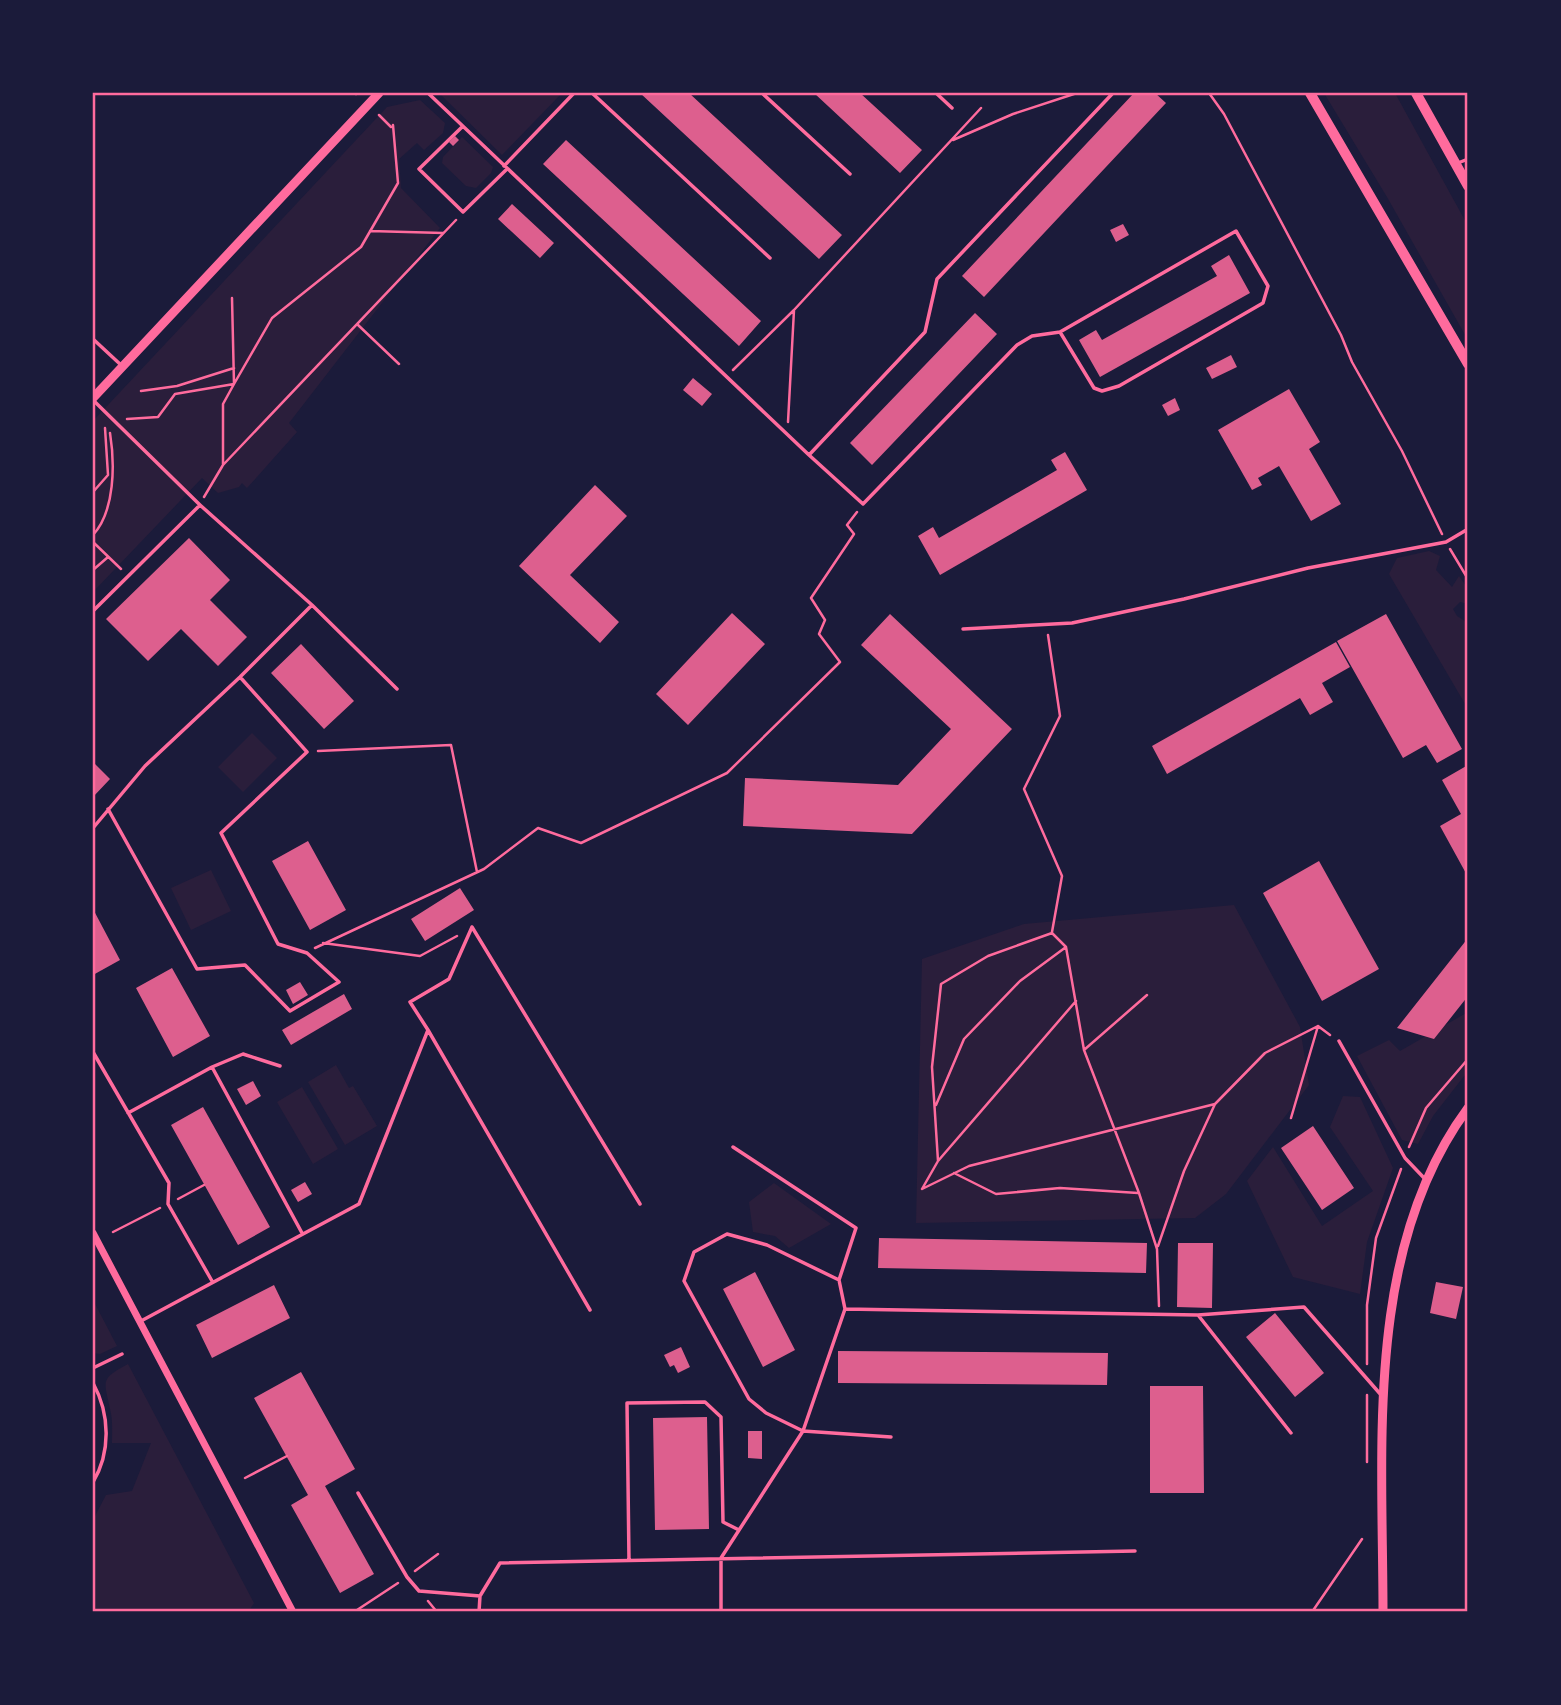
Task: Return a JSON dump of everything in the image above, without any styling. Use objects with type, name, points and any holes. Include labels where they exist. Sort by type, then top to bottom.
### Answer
[{"type":"main road","points":[[1310,93],[1468,364]]},
{"type":"main road","points":[[1416,93],[1468,186]]},
{"type":"street","points":[[93,399],[379,93]]},
{"type":"street","points":[[1382,1612],[1384,1397],[1392,1299],[1398,1266],[1426,1180],[1468,1108]]},
{"type":"street","points":[[93,1233],[293,1612]]},
{"type":"lane","points":[[428,93],[863,504],[1017,345],[1032,336],[1060,332],[1236,232],[1268,286],[1263,303],[1119,386],[1102,391],[1094,388],[1083,373],[1060,332]]},
{"type":"lane","points":[[463,126],[419,169],[463,212],[574,93]]},
{"type":"lane","points":[[592,93],[770,258]]},
{"type":"lane","points":[[762,93],[850,174]]},
{"type":"lane","points":[[936,93],[952,108]]},
{"type":"lane","points":[[809,455],[925,332],[937,279],[1113,93]]},
{"type":"lane","points":[[1456,164],[1468,159]]},
{"type":"lane","points":[[93,339],[122,367]]},
{"type":"lane","points":[[93,399],[200,505],[312,605],[397,689]]},
{"type":"lane","points":[[93,611],[200,505]]},
{"type":"lane","points":[[962,629],[1072,623],[1308,568],[1446,542],[1468,529]]},
{"type":"lane","points":[[93,828],[145,766],[312,605]]},
{"type":"lane","points":[[108,809],[197,969],[245,965],[290,1011],[339,982],[307,953],[278,944],[221,833],[307,752],[240,677]]},
{"type":"lane","points":[[472,927],[449,979],[410,1002],[590,1310]]},
{"type":"lane","points":[[472,927],[640,1204]]},
{"type":"lane","points":[[141,1321],[359,1204],[428,1030]]},
{"type":"lane","points":[[1339,1041],[1405,1158],[1426,1180]]},
{"type":"lane","points":[[93,1052],[169,1183],[168,1204],[212,1281]]},
{"type":"lane","points":[[128,1113],[212,1067],[243,1054],[280,1066]]},
{"type":"lane","points":[[212,1067],[302,1233]]},
{"type":"lane","points":[[721,1612],[721,1558],[803,1432],[845,1309],[839,1280],[856,1228],[733,1147]]},
{"type":"lane","points":[[839,1280],[767,1245],[727,1234],[694,1252],[684,1281],[749,1399],[766,1413],[803,1432],[891,1437]]},
{"type":"lane","points":[[845,1309],[1198,1315],[1304,1307],[1384,1397]]},
{"type":"lane","points":[[1198,1315],[1291,1433]]},
{"type":"lane","points":[[93,1368],[122,1354]]},
{"type":"lane","points":[[93,1384],[106,1417],[107,1442],[100,1471],[93,1482]]},
{"type":"lane","points":[[629,1560],[627,1403],[705,1402],[721,1417],[723,1522],[738,1530]]},
{"type":"lane","points":[[358,1493],[407,1577],[419,1591],[480,1596]]},
{"type":"lane","points":[[479,1612],[480,1596],[500,1563],[1135,1552]]},
{"type":"path","points":[[950,142],[1013,114],[1077,93]]},
{"type":"path","points":[[1209,93],[1224,114],[1341,335],[1352,362],[1402,451],[1446,542],[1467,577]]},
{"type":"path","points":[[726,377],[794,310],[981,108]]},
{"type":"path","points":[[223,466],[223,404],[272,318],[361,247],[398,183],[392,126],[379,115]]},
{"type":"path","points":[[200,505],[223,466],[463,212]]},
{"type":"path","points":[[370,231],[443,233]]},
{"type":"path","points":[[232,298],[234,384]]},
{"type":"path","points":[[787,435],[794,310]]},
{"type":"path","points":[[357,324],[399,363]]},
{"type":"path","points":[[141,391],[177,386],[234,368]]},
{"type":"path","points":[[114,419],[158,417],[175,394],[234,384]]},
{"type":"path","points":[[93,492],[108,475],[105,428],[110,433],[114,472],[103,524],[93,535]]},
{"type":"path","points":[[307,953],[323,943],[477,872],[538,828],[581,843],[727,773],[840,662],[819,634],[825,620],[811,598],[854,534],[847,525],[863,504]]},
{"type":"path","points":[[93,542],[128,576]]},
{"type":"path","points":[[93,570],[108,557]]},
{"type":"path","points":[[1046,625],[1060,716],[1024,789],[1062,876],[1052,933]]},
{"type":"path","points":[[307,752],[451,745],[477,872]]},
{"type":"path","points":[[323,943],[420,956],[472,927]]},
{"type":"path","points":[[1052,933],[1066,947],[1084,1051],[1139,1193],[1157,1249],[1160,1313]]},
{"type":"path","points":[[938,1161],[932,1068],[941,984],[988,956],[1052,933]]},
{"type":"path","points":[[934,1108],[964,1038],[1020,981],[1066,947]]},
{"type":"path","points":[[1084,1051],[1147,995]]},
{"type":"path","points":[[1076,1001],[938,1161],[922,1189],[968,1166],[1215,1104]]},
{"type":"path","points":[[1318,1026],[1339,1041]]},
{"type":"path","points":[[1157,1249],[1184,1171],[1215,1104],[1265,1052],[1318,1026]]},
{"type":"path","points":[[1291,1118],[1318,1026]]},
{"type":"path","points":[[954,1173],[996,1194],[1060,1188],[1139,1193]]},
{"type":"path","points":[[245,1478],[287,1456]]},
{"type":"path","points":[[1312,1612],[1362,1539]]},
{"type":"path","points":[[354,1612],[438,1554]]},
{"type":"shaded area","points":[[439,93],[562,93],[502,155]]},
{"type":"shaded area","points":[[1324,93],[1395,93],[1468,226],[1468,340],[1387,197]]},
{"type":"shaded area","points":[[420,100],[445,123],[443,133],[424,150],[417,143],[399,159],[401,188],[440,228],[289,423],[297,432],[247,488],[242,483],[239,487],[218,493],[202,478],[93,592],[93,421],[387,107]]},
{"type":"shaded area","points":[[462,137],[493,167],[491,173],[476,188],[466,186],[442,163],[443,157]]},
{"type":"shaded area","points":[[1429,551],[1440,556],[1436,570],[1452,587],[1459,576],[1468,589],[1468,604],[1460,602],[1453,609],[1457,616],[1468,623],[1468,709],[1389,574],[1397,558]]},
{"type":"shaded area","points":[[252,733],[277,758],[243,792],[218,767]]},
{"type":"shaded area","points":[[211,870],[231,911],[191,930],[171,888]]},
{"type":"shaded area","points":[[1234,905],[1300,1027],[1309,1085],[1226,1194],[1195,1218],[916,1223],[922,959],[1024,924]]},
{"type":"shaded area","points":[[1468,1012],[1468,1071],[1433,1116],[1418,1144],[1402,1140],[1357,1056],[1389,1040],[1400,1051]]},
{"type":"shaded area","points":[[336,1065],[349,1088],[353,1086],[377,1126],[345,1145],[308,1082]]},
{"type":"shaded area","points":[[302,1087],[338,1149],[313,1164],[277,1102]]},
{"type":"shaded area","points":[[1343,1096],[1360,1097],[1393,1168],[1367,1242],[1360,1294],[1293,1277],[1247,1181],[1273,1147],[1322,1226],[1373,1191],[1330,1127]]},
{"type":"shaded area","points":[[774,1183],[831,1224],[789,1248],[775,1236],[753,1232],[749,1202]]},
{"type":"shaded area","points":[[93,1300],[117,1346],[100,1354],[93,1353]]},
{"type":"shaded area","points":[[128,1364],[254,1603],[248,1612],[93,1612],[93,1520],[106,1495],[132,1491],[151,1443],[112,1443],[112,1417],[106,1381]]},
{"type":"building","points":[[640,93],[689,93],[842,235],[819,259]]},
{"type":"building","points":[[814,93],[860,93],[922,150],[900,173]]},
{"type":"building","points":[[1134,93],[1155,93],[1166,103],[984,297],[962,276]]},
{"type":"building","points":[[455,136],[459,140],[453,146],[449,142]]},
{"type":"building","points":[[566,140],[761,321],[739,346],[543,164]]},
{"type":"building","points":[[512,204],[554,243],[540,258],[498,219]]},
{"type":"building","points":[[1123,224],[1129,235],[1116,242],[1110,230]]},
{"type":"building","points":[[1229,255],[1250,293],[1100,377],[1079,340],[1096,330],[1102,340],[1217,276],[1211,266]]},
{"type":"building","points":[[975,313],[997,334],[872,465],[850,443]]},
{"type":"building","points":[[1231,355],[1237,367],[1212,379],[1206,368]]},
{"type":"building","points":[[693,378],[712,394],[702,406],[683,390]]},
{"type":"building","points":[[1289,389],[1320,442],[1309,449],[1341,504],[1311,521],[1279,466],[1258,478],[1262,485],[1252,490],[1218,430]]},
{"type":"building","points":[[1175,398],[1180,410],[1168,416],[1162,405]]},
{"type":"building","points":[[1065,452],[1087,490],[940,575],[918,536],[933,527],[939,538],[1057,470],[1051,460]]},
{"type":"building","points":[[595,485],[627,516],[570,575],[619,622],[600,643],[519,566]]},
{"type":"building","points":[[189,538],[230,580],[210,600],[247,637],[218,666],[181,629],[148,661],[106,619]]},
{"type":"building","points":[[732,613],[765,644],[688,725],[656,694]]},
{"type":"building","points":[[890,614],[1012,729],[912,834],[743,826],[745,778],[898,785],[951,729],[861,645]]},
{"type":"building","points":[[1386,614],[1462,749],[1437,763],[1426,745],[1403,758],[1337,641]]},
{"type":"building","points":[[1336,642],[1350,667],[1322,683],[1333,702],[1310,715],[1300,698],[1167,774],[1152,746]]},
{"type":"building","points":[[301,644],[354,701],[324,729],[271,673]]},
{"type":"building","points":[[93,762],[110,779],[93,797]]},
{"type":"building","points":[[1468,765],[1468,877],[1440,826],[1461,814],[1442,780]]},
{"type":"building","points":[[308,841],[346,910],[310,930],[272,861]]},
{"type":"building","points":[[1319,861],[1379,969],[1322,1001],[1263,893]]},
{"type":"building","points":[[460,888],[474,910],[425,941],[411,919]]},
{"type":"building","points":[[93,909],[120,960],[93,975]]},
{"type":"building","points":[[1468,938],[1468,996],[1434,1039],[1397,1028]]},
{"type":"building","points":[[172,968],[210,1036],[173,1057],[136,988]]},
{"type":"building","points":[[300,982],[308,995],[293,1004],[286,990]]},
{"type":"building","points":[[344,994],[352,1009],[291,1045],[282,1030]]},
{"type":"building","points":[[253,1081],[261,1096],[246,1105],[237,1089]]},
{"type":"building","points":[[203,1107],[270,1227],[238,1245],[171,1125]]},
{"type":"building","points":[[1313,1126],[1354,1188],[1322,1210],[1281,1148]]},
{"type":"building","points":[[305,1182],[312,1194],[298,1202],[291,1190]]},
{"type":"building","points":[[879,1238],[1147,1243],[1146,1273],[878,1268]]},
{"type":"building","points":[[1178,1243],[1213,1243],[1212,1308],[1177,1307]]},
{"type":"building","points":[[755,1272],[795,1350],[763,1367],[723,1289]]},
{"type":"building","points":[[1436,1282],[1463,1287],[1456,1319],[1430,1313]]},
{"type":"building","points":[[274,1285],[290,1318],[212,1358],[196,1325]]},
{"type":"building","points":[[1275,1313],[1324,1373],[1295,1397],[1246,1337]]},
{"type":"building","points":[[681,1347],[690,1367],[678,1373],[674,1365],[670,1367],[664,1355]]},
{"type":"building","points":[[838,1351],[1108,1353],[1107,1385],[838,1383]]},
{"type":"building","points":[[301,1372],[355,1469],[325,1486],[374,1574],[340,1593],[291,1505],[308,1495],[254,1398]]},
{"type":"building","points":[[1150,1386],[1203,1386],[1204,1493],[1150,1493]]},
{"type":"building","points":[[707,1417],[709,1529],[655,1530],[653,1418]]},
{"type":"building","points":[[748,1431],[762,1431],[762,1459],[748,1458]]}]
